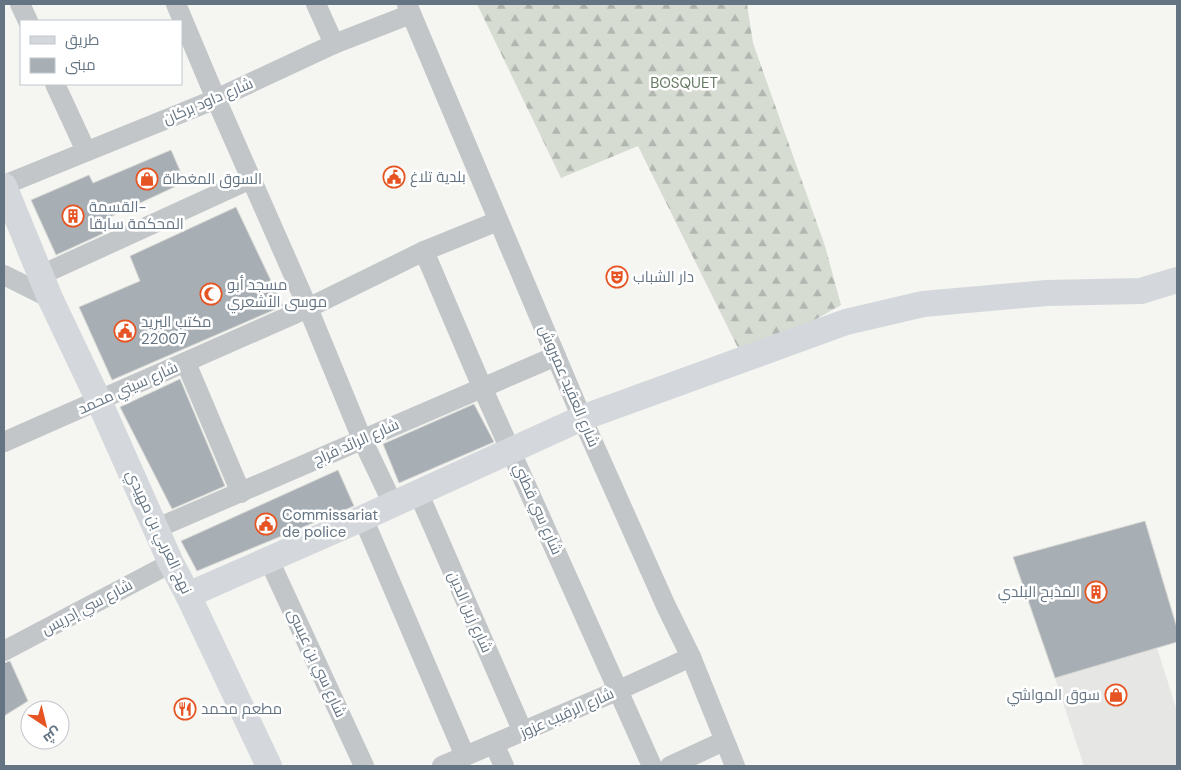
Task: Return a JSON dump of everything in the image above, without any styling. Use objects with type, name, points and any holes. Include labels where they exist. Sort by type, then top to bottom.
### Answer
[{"type":"main road","name":"نهج العربي بن مهيدي","points":[[4,185],[45,286],[99,401],[170,563],[188,595],[269,766]]},
{"type":"main road","points":[[188,595],[582,418],[855,320],[923,304],[1047,293],[1141,291],[1177,280]]},
{"type":"street","points":[[20,4],[28,20]]},
{"type":"street","points":[[176,4],[308,308],[362,439],[393,504]]},
{"type":"street","points":[[316,4],[334,44]]},
{"type":"street","name":"شارع داود بركان","points":[[4,185],[216,99],[409,9]]},
{"type":"street","name":"شارع العقيد عميروش","points":[[409,9],[582,418],[691,657],[735,766]]},
{"type":"street","points":[[56,85],[86,151]]},
{"type":"street","points":[[4,275],[45,286],[251,179]]},
{"type":"street","name":"شارع سيني محمد","points":[[4,442],[308,308],[424,251],[498,221]]},
{"type":"street","name":"شارع سي قطني","points":[[424,251],[482,386],[652,766]]},
{"type":"street","name":"شارع الرائد فراج","points":[[155,528],[241,493],[482,386],[556,356]]},
{"type":"street","points":[[186,363],[241,493]]},
{"type":"street","name":"شارع زين الدين","points":[[418,492],[523,732]]},
{"type":"street","points":[[363,518],[465,756]]},
{"type":"street","name":"شارع سي بن عيسى","points":[[269,560],[364,766]]},
{"type":"street","name":"شارع سي إدريس","points":[[4,651],[170,563]]},
{"type":"street","name":"شارع الرقيب عزوز","points":[[442,766],[691,657]]},
{"type":"street","points":[[670,766],[724,742]]},
{"type":"street","points":[[494,744],[504,766]]},
{"type":"shaded area","name":"سوق المواشي","points":[[1157,648],[1177,711],[1177,766],[1084,766],[1055,678]]},
{"type":"green space","name":"BOSQUET","points":[[477,4],[747,4],[753,43],[825,246],[841,305],[744,360],[638,146],[561,178]]},
{"type":"building","points":[[171,150],[185,182],[108,218],[113,229],[56,255],[31,200],[89,175],[93,183]]},
{"type":"building","name":"مسجد أبو موسى الأشعري","points":[[236,207],[283,306],[112,380],[79,307],[140,281],[130,256]]},
{"type":"building","points":[[180,379],[225,486],[172,509],[120,407]]},
{"type":"building","points":[[474,404],[494,442],[399,483],[383,444]]},
{"type":"building","name":"Commissariat de police","points":[[338,470],[354,506],[197,571],[181,541]]},
{"type":"building","name":"المذبح البلدي","points":[[1145,521],[1177,628],[1177,642],[1055,678],[1013,557]]},
{"type":"building","points":[[10,661],[28,700],[20,700],[20,706],[4,716],[4,663]]},
{"type":"place","name":"بلدية تلاغ","points":[[394,177]]},
{"type":"place","name":"السوق المغطاة","points":[[147,179]]},
{"type":"place","name":"القسمة- المحكمة سابقا","points":[[73,216]]},
{"type":"place","name":"دار الشباب","points":[[617,277]]},
{"type":"place","name":"مسجد أبو موسى الأشعري","points":[[211,294]]},
{"type":"place","name":"مكتب البريد 22007","points":[[125,331]]},
{"type":"place","name":"Commissariat de police","points":[[266,524]]},
{"type":"place","name":"المذبح البلدي","points":[[1096,592]]},
{"type":"place","name":"سوق المواشي","points":[[1116,695]]},
{"type":"place","name":"مطعم محمد","points":[[185,709]]}]
